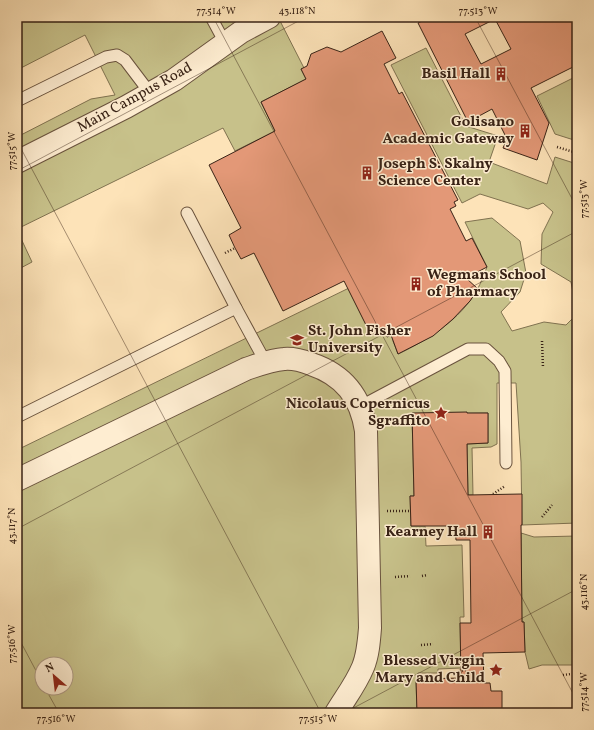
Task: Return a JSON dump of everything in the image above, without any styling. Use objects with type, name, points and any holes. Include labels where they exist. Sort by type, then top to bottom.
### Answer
[{"type":"street","name":"Main Campus Road","points":[[17,162],[174,80],[241,32],[269,17]]},
{"type":"street","points":[[17,480],[239,372],[266,363],[286,358],[302,361],[323,368],[343,381],[355,396],[365,419],[370,628],[368,648],[363,667],[336,713]]},
{"type":"lane","points":[[211,17],[225,43]]},
{"type":"lane","points":[[17,101],[106,57],[116,55],[125,60],[150,93]]},
{"type":"lane","points":[[187,213],[266,363]]},
{"type":"lane","points":[[17,416],[236,308]]},
{"type":"lane","points":[[360,406],[468,349],[486,349],[499,361],[505,371],[506,463]]},
{"type":"path","points":[[557,147],[577,153]]},
{"type":"path","points":[[222,254],[235,248]]},
{"type":"path","points":[[542,341],[543,368]]},
{"type":"path","points":[[493,494],[505,486]]},
{"type":"path","points":[[542,516],[552,505]]},
{"type":"path","points":[[386,511],[411,511]]},
{"type":"path","points":[[395,577],[410,576]]},
{"type":"path","points":[[422,576],[427,576]]},
{"type":"path","points":[[421,644],[433,644]]},
{"type":"path","points":[[459,670],[467,670]]},
{"type":"path","points":[[562,675],[571,674]]},
{"type":"shaded area","points":[[17,17],[278,17],[304,68],[301,69],[306,79],[261,102],[275,131],[235,151],[223,128],[17,229],[17,137],[91,99],[115,95],[85,35],[17,70]]},
{"type":"shaded area","points":[[426,48],[466,126],[498,136],[489,162],[547,184],[555,157],[577,164],[577,314],[571,282],[541,264],[542,234],[553,212],[543,203],[528,209],[480,194],[462,203],[391,65]]},
{"type":"shaded area","points":[[577,76],[577,141],[555,134],[537,96]]},
{"type":"shaded area","points":[[492,218],[520,241],[526,273],[520,292],[501,312],[512,331],[544,322],[566,325],[577,314],[577,523],[522,525],[521,462],[516,383],[497,383],[497,444],[491,447],[472,448],[473,495],[468,495],[467,444],[488,443],[488,413],[412,414],[414,496],[410,496],[411,526],[425,526],[426,546],[462,545],[464,617],[460,617],[461,668],[438,669],[438,673],[418,673],[418,679],[416,680],[417,713],[31,713],[17,708],[17,450],[349,288],[371,334],[382,329],[387,337],[394,333],[393,341],[398,354],[432,336],[452,320],[462,311],[477,290],[487,267],[465,222]]},
{"type":"shaded area","points":[[17,230],[32,262],[17,270]]},
{"type":"shaded area","points":[[521,533],[534,537],[577,536],[577,665],[542,665],[529,669],[525,652],[524,622],[522,622]]},
{"type":"building","name":"Basil Hall","points":[[430,17],[577,17],[577,65],[531,88],[549,123],[537,160],[503,148],[507,139],[492,109],[468,122],[418,23]],"holes":[[[495,19],[511,49],[481,64],[465,34]]]},
{"type":"building","points":[[382,31],[396,58],[384,64],[399,94],[402,92],[458,200],[454,202],[456,206],[450,209],[466,241],[472,238],[487,267],[466,278],[478,289],[470,301],[453,319],[433,336],[398,354],[391,335],[387,337],[382,329],[371,335],[344,281],[283,311],[254,253],[241,259],[235,248],[229,235],[241,228],[209,165],[275,131],[261,102],[306,79],[301,69],[307,66],[311,54],[327,47],[341,52]]},
{"type":"building","name":"Kearney Hall","points":[[412,413],[488,413],[488,443],[467,444],[468,495],[522,494],[522,622],[524,622],[525,652],[483,653],[484,683],[490,683],[491,691],[502,691],[502,713],[417,713],[416,679],[461,678],[460,623],[471,623],[470,540],[456,540],[455,526],[411,526],[410,496],[414,496]]},
{"type":"place","name":"Basil Hall","points":[[501,74]]},
{"type":"place","name":"Golisano Academic Gateway","points":[[525,131]]},
{"type":"place","name":"Joseph S. Skalny Science Center","points":[[367,173]]},
{"type":"place","name":"Wegmans School of Pharmacy","points":[[416,284]]},
{"type":"place","name":"St. John Fisher University","points":[[297,340]]},
{"type":"place","name":"Nicolaus Copernicus Sgraffito","points":[[441,413]]},
{"type":"place","name":"Kearney Hall","points":[[488,532]]},
{"type":"place","name":"Blessed Virgin Mary and Child","points":[[496,670]]}]
